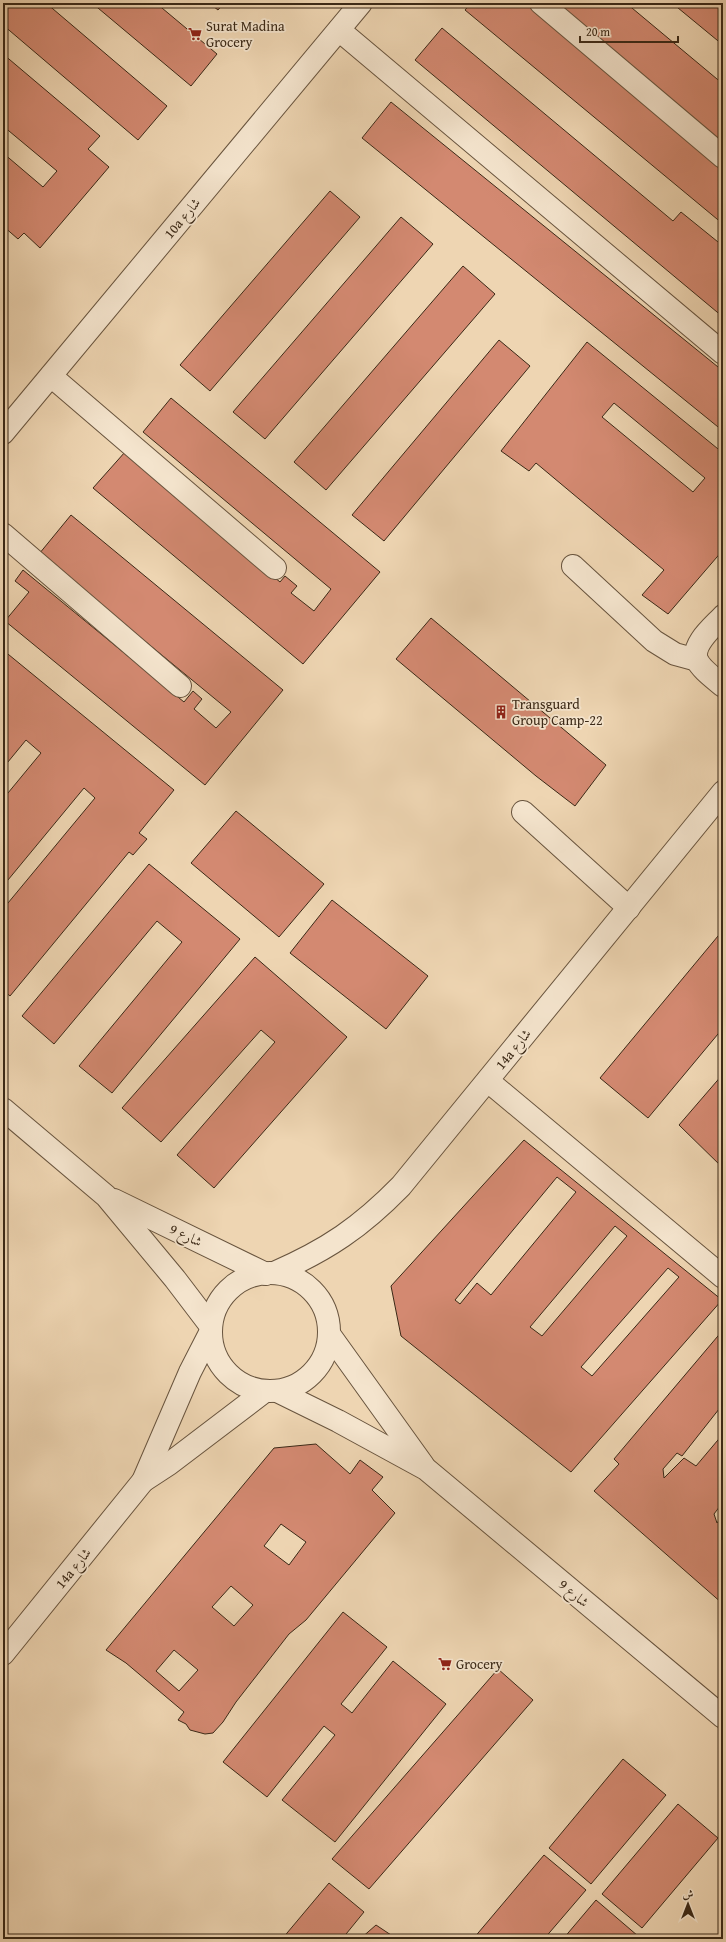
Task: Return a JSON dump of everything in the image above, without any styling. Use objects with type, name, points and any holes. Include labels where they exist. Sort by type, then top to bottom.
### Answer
[{"type":"street","name":"10a شارع","points":[[3,433],[361,3]]},
{"type":"street","points":[[541,3],[723,157]]},
{"type":"street","points":[[339,30],[723,353]]},
{"type":"street","points":[[51,376],[275,568]]},
{"type":"street","points":[[3,534],[180,686]]},
{"type":"street","points":[[573,566],[654,641],[675,654],[697,660],[723,686]]},
{"type":"street","points":[[697,660],[696,648],[723,616]]},
{"type":"street","name":"14a شارع","points":[[270,1273],[304,1260],[332,1245],[359,1226],[401,1186],[723,792]]},
{"type":"street","points":[[523,812],[629,908]]},
{"type":"street","points":[[488,1081],[723,1277]]},
{"type":"street","name":"شارع 9","points":[[3,1109],[106,1196],[170,1273],[210,1329]]},
{"type":"street","name":"شارع 9","points":[[106,1196],[270,1273]]},
{"type":"street","points":[[270,1273],[295,1278],[314,1292],[326,1311],[330,1334],[324,1357],[310,1376],[289,1388],[271,1391],[243,1385],[226,1372],[214,1354],[210,1329],[219,1300],[234,1285],[253,1275],[270,1273]]},
{"type":"street","name":"14a شارع","points":[[3,1654],[143,1481],[210,1329]]},
{"type":"street","name":"شارع 9","points":[[330,1334],[426,1469]]},
{"type":"street","name":"14a شارع","points":[[143,1481],[271,1391]]},
{"type":"street","name":"شارع 9","points":[[271,1391],[338,1421],[426,1469],[723,1717]]},
{"type":"building","points":[[3,3],[46,3],[167,106],[138,140],[3,25]]},
{"type":"building","points":[[92,3],[156,3],[217,54],[191,86]]},
{"type":"building","points":[[209,3],[224,3],[218,10]]},
{"type":"building","points":[[471,3],[527,3],[723,165],[723,224],[465,10]]},
{"type":"building","points":[[547,3],[626,3],[723,84],[723,150]]},
{"type":"building","points":[[672,3],[723,3],[723,45]]},
{"type":"building","points":[[442,28],[673,221],[681,212],[723,246],[723,317],[415,60]]},
{"type":"building","points":[[3,54],[100,136],[88,149],[109,167],[40,248],[24,233],[18,239],[3,226],[3,153],[43,187],[57,171],[3,126]]},
{"type":"building","points":[[391,102],[723,371],[723,431],[362,138]]},
{"type":"building","points":[[330,191],[360,217],[210,391],[180,365]]},
{"type":"building","points":[[401,217],[433,244],[265,439],[233,412]]},
{"type":"building","points":[[463,266],[495,294],[326,490],[294,462]]},
{"type":"building","points":[[499,340],[530,366],[384,541],[352,515]]},
{"type":"building","points":[[587,342],[723,453],[723,550],[668,614],[642,595],[664,570],[536,463],[529,471],[501,451]],"holes":[[[614,403],[705,478],[693,492],[602,417]]]},
{"type":"building","points":[[171,398],[380,572],[303,664],[93,488],[125,452],[280,582],[285,576],[297,586],[291,593],[314,611],[331,589],[143,432]]},
{"type":"building","points":[[71,515],[283,690],[205,785],[5,621],[29,592],[15,581],[23,570],[184,702],[193,691],[202,699],[194,709],[216,728],[231,712],[39,554]]},
{"type":"building","name":"Transguard Group Camp-22","points":[[431,618],[606,765],[575,806],[536,776],[396,659]]},
{"type":"building","points":[[3,650],[174,790],[139,833],[147,839],[133,855],[129,852],[10,996],[3,990],[3,909],[95,798],[84,788],[3,886],[3,799],[41,753],[26,740],[3,768]]},
{"type":"building","points":[[236,811],[324,884],[279,937],[191,863]]},
{"type":"building","points":[[149,864],[240,939],[112,1093],[79,1066],[182,942],[157,921],[54,1044],[22,1016]]},
{"type":"building","points":[[332,900],[428,976],[386,1029],[290,953]]},
{"type":"building","points":[[723,930],[723,1028],[648,1118],[600,1078]]},
{"type":"building","points":[[255,957],[347,1037],[214,1188],[177,1155],[275,1042],[261,1030],[161,1142],[122,1108]]},
{"type":"building","points":[[723,1074],[723,1168],[679,1125]]},
{"type":"building","points":[[524,1140],[722,1300],[571,1472],[401,1336],[391,1286]],"holes":[[[557,1177],[576,1192],[491,1295],[477,1283],[460,1304],[455,1300]],[[615,1226],[627,1236],[542,1336],[530,1327]],[[668,1268],[679,1277],[592,1376],[581,1367]]]},
{"type":"building","points":[[723,1330],[723,1404],[682,1456],[677,1453],[663,1469],[664,1478],[684,1458],[696,1466],[723,1434],[723,1502],[714,1514],[717,1523],[723,1515],[723,1604],[594,1491],[619,1464],[614,1459]]},
{"type":"building","points":[[316,1444],[350,1474],[360,1460],[383,1477],[372,1490],[395,1513],[306,1620],[289,1634],[236,1702],[223,1722],[213,1733],[205,1734],[190,1730],[186,1724],[178,1720],[184,1712],[126,1663],[106,1650],[274,1448]],"holes":[[[281,1524],[306,1542],[289,1565],[264,1546]],[[231,1586],[253,1605],[234,1626],[212,1607]],[[174,1650],[198,1670],[179,1691],[156,1671]]]},
{"type":"building","points":[[343,1612],[387,1647],[341,1704],[352,1713],[393,1661],[446,1704],[335,1842],[282,1800],[335,1735],[324,1726],[267,1797],[223,1762]]},
{"type":"building","points":[[498,1669],[533,1700],[369,1889],[332,1859]]},
{"type":"building","points":[[623,1759],[666,1795],[591,1884],[549,1848]]},
{"type":"building","points":[[678,1804],[718,1838],[642,1928],[602,1894]]},
{"type":"building","points":[[544,1855],[586,1890],[544,1939],[473,1939]]},
{"type":"building","points":[[329,1883],[364,1912],[342,1939],[282,1939]]},
{"type":"building","points":[[596,1900],[638,1936],[635,1939],[563,1939]]},
{"type":"building","points":[[376,1925],[397,1939],[360,1939]]},
{"type":"place","name":"Surat Madina Grocery","points":[[195,34]]},
{"type":"place","name":"Transguard Group Camp-22","points":[[501,712]]},
{"type":"place","name":"Grocery","points":[[445,1664]]}]
